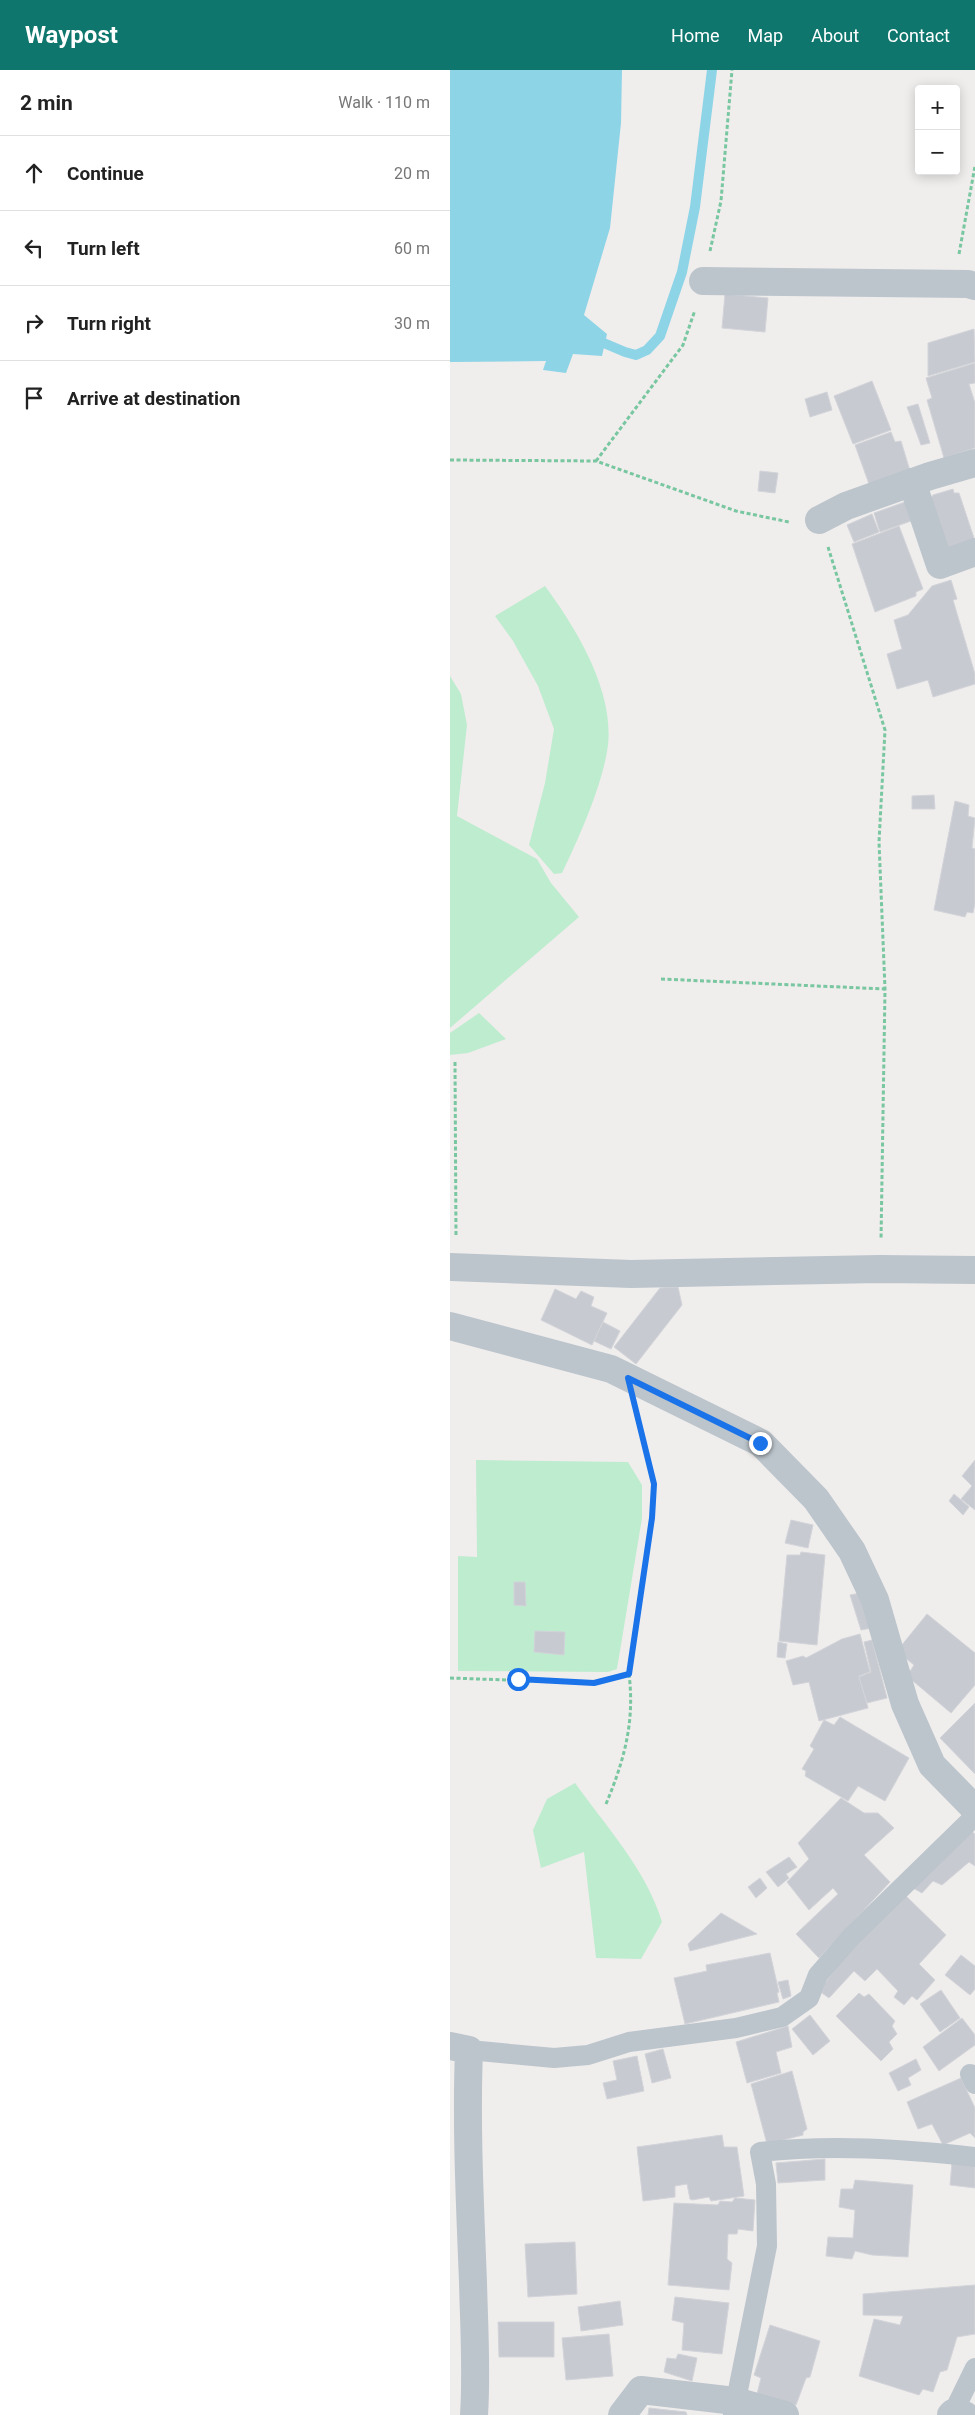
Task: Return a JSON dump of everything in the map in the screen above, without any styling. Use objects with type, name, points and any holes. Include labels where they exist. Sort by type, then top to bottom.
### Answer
[{"type":"street","points":[[703,281],[964,285]]},
{"type":"street","points":[[820,520],[846,506],[912,482],[974,468]]},
{"type":"street","points":[[912,482],[940,565],[975,552]]},
{"type":"street","points":[[453,1267],[631,1274],[880,1269],[975,1270]]},
{"type":"street","points":[[450,1326],[611,1369],[760,1443],[816,1499],[852,1551],[875,1600],[905,1704],[932,1765],[975,1809]]},
{"type":"street","points":[[460,2048],[469,2173],[476,2381],[474,2415]]},
{"type":"street","points":[[622,2415],[641,2390],[734,2408],[785,2415]]},
{"type":"lane","points":[[460,2048],[554,2058],[588,2055],[629,2042],[736,2028],[782,2017],[809,1998],[818,1975],[852,1937],[975,1816]]},
{"type":"lane","points":[[734,2408],[766,2246],[766,2184],[760,2152],[830,2148],[908,2149],[975,2157]]},
{"type":"lane","points":[[956,2414],[975,2368]]},
{"type":"path","points":[[964,285],[975,166]]},
{"type":"path","points":[[450,460],[596,461],[736,511],[784,523],[820,520],[885,730],[879,842],[885,989],[880,1269]]},
{"type":"path","points":[[661,979],[885,989]]},
{"type":"path","points":[[453,1267],[455,1062]]},
{"type":"path","points":[[606,1804],[617,1778],[629,1737],[629,1674],[652,1518],[654,1484],[628,1378]]},
{"type":"path","points":[[450,1678],[594,1683],[629,1674]]},
{"type":"green space","points":[[545,586],[569,621],[590,661],[605,703],[608,724],[608,745],[596,793],[562,873],[554,874],[529,845],[545,783],[554,729],[538,686],[513,641],[495,616]]},
{"type":"green space","points":[[450,676],[461,694],[467,725],[457,816],[537,859],[551,883],[579,917],[450,1028]]},
{"type":"green space","points":[[479,1013],[506,1039],[468,1053],[450,1055],[450,1033]]},
{"type":"green space","points":[[476,1460],[628,1462],[642,1485],[642,1518],[617,1669],[608,1672],[458,1671],[458,1556],[477,1557]]},
{"type":"green space","points":[[575,1783],[636,1867],[655,1903],[662,1922],[641,1959],[596,1958],[584,1852],[541,1868],[533,1830],[547,1799]]},
{"type":"water","points":[[450,70],[622,70],[621,123],[610,228],[584,315],[607,334],[602,356],[573,354],[566,373],[543,370],[546,361],[450,362]]},
{"type":"building","points":[[725,294],[768,298],[765,332],[722,328]]},
{"type":"building","points":[[974,329],[975,362],[928,376],[928,343]]},
{"type":"building","points":[[975,363],[975,383],[969,384],[975,403],[975,448],[944,458],[927,400],[932,398],[926,378]]},
{"type":"building","points":[[872,381],[891,430],[853,444],[834,396]]},
{"type":"building","points":[[827,392],[832,410],[810,417],[805,399]]},
{"type":"building","points":[[918,404],[930,443],[921,445],[907,407]]},
{"type":"building","points":[[891,432],[895,442],[901,441],[910,471],[869,484],[855,445]]},
{"type":"building","points":[[760,471],[778,473],[775,493],[758,491]]},
{"type":"building","points":[[953,489],[954,493],[959,493],[975,541],[950,551],[928,503],[933,495]]},
{"type":"building","points":[[905,502],[911,521],[880,532],[874,513]]},
{"type":"building","points":[[872,514],[879,532],[854,542],[847,525]]},
{"type":"building","points":[[899,526],[923,589],[916,592],[916,596],[875,612],[852,544]]},
{"type":"building","points":[[951,580],[957,599],[953,600],[975,674],[975,684],[933,697],[928,680],[897,689],[887,654],[902,649],[894,620],[908,615],[932,586]]},
{"type":"building","points":[[934,795],[935,809],[912,809],[912,796]]},
{"type":"building","points":[[955,801],[969,805],[968,816],[975,818],[972,848],[975,849],[975,903],[973,913],[967,912],[965,917],[934,910]]},
{"type":"building","points":[[678,1287],[682,1305],[636,1364],[614,1347],[660,1288]]},
{"type":"building","points":[[555,1289],[576,1299],[581,1291],[594,1297],[591,1306],[607,1313],[592,1345],[541,1320]]},
{"type":"building","points":[[603,1322],[620,1331],[611,1349],[594,1341]]},
{"type":"building","points":[[975,1460],[975,1510],[961,1499],[972,1486],[962,1476]]},
{"type":"building","points":[[954,1494],[969,1507],[963,1515],[949,1501]]},
{"type":"building","points":[[791,1520],[813,1525],[808,1548],[785,1543]]},
{"type":"building","points":[[801,1552],[825,1555],[817,1645],[779,1641],[787,1555],[800,1555]]},
{"type":"building","points":[[514,1582],[525,1582],[526,1606],[514,1605]]},
{"type":"building","points":[[861,1593],[872,1628],[861,1630],[850,1595]]},
{"type":"building","points":[[927,1614],[975,1653],[975,1685],[951,1713],[907,1676],[914,1665],[897,1651]]},
{"type":"building","points":[[535,1631],[565,1632],[564,1655],[534,1652]]},
{"type":"building","points":[[860,1634],[870,1672],[859,1676],[868,1708],[819,1721],[809,1682],[793,1685],[786,1661],[803,1656],[806,1658],[842,1639]]},
{"type":"building","points":[[872,1640],[887,1698],[867,1703],[859,1677],[871,1672],[864,1642]]},
{"type":"building","points":[[778,1642],[787,1644],[785,1658],[777,1657]]},
{"type":"building","points":[[975,1703],[975,1774],[940,1738]]},
{"type":"building","points":[[840,1717],[909,1758],[885,1801],[858,1786],[848,1801],[805,1776],[806,1771],[802,1769],[814,1749],[810,1746],[824,1720],[834,1725]]},
{"type":"building","points":[[841,1798],[864,1813],[878,1813],[894,1828],[864,1855],[890,1882],[819,1958],[796,1934],[838,1894],[833,1888],[809,1910],[787,1882],[809,1859],[798,1843]]},
{"type":"building","points":[[971,1831],[975,1834],[975,1866],[969,1862],[942,1885],[933,1881],[922,1893],[913,1888]]},
{"type":"building","points":[[789,1857],[797,1867],[786,1874],[789,1878],[778,1887],[766,1872]]},
{"type":"building","points":[[760,1878],[767,1888],[756,1898],[748,1887]]},
{"type":"building","points":[[906,1896],[946,1935],[919,1964],[935,1980],[917,2000],[912,1996],[904,2005],[894,1997],[898,1991],[877,1969],[865,1981],[854,1971],[829,1998],[822,1993],[825,1983],[855,1944]]},
{"type":"building","points":[[721,1913],[757,1934],[690,1951],[688,1944]]},
{"type":"building","points":[[770,1953],[779,1992],[777,1993],[779,2002],[685,2024],[674,1978],[707,1971],[706,1965]]},
{"type":"building","points":[[961,1955],[975,1966],[975,1989],[970,1995],[945,1975]]},
{"type":"building","points":[[788,1980],[791,1996],[783,1999],[778,1982]]},
{"type":"building","points":[[941,1990],[960,2018],[940,2032],[920,2004]]},
{"type":"building","points":[[859,1993],[864,1997],[869,1994],[895,2021],[892,2026],[897,2034],[889,2042],[893,2049],[881,2061],[836,2016]]},
{"type":"building","points":[[810,2015],[830,2041],[813,2055],[792,2029]]},
{"type":"building","points":[[962,2018],[975,2035],[975,2045],[939,2071],[923,2047]]},
{"type":"building","points":[[788,2026],[792,2047],[776,2052],[781,2073],[747,2083],[736,2042]]},
{"type":"building","points":[[663,2049],[671,2078],[652,2083],[645,2054]]},
{"type":"building","points":[[637,2056],[644,2091],[607,2099],[603,2083],[617,2080],[613,2061]]},
{"type":"building","points":[[916,2059],[921,2070],[908,2078],[911,2085],[898,2091],[889,2073]]},
{"type":"building","points":[[792,2071],[807,2129],[803,2132],[803,2135],[767,2144],[751,2084]]},
{"type":"building","points":[[961,2078],[975,2108],[975,2138],[970,2133],[943,2145],[932,2124],[918,2129],[907,2102]]},
{"type":"building","points":[[722,2135],[724,2147],[737,2147],[744,2196],[711,2201],[709,2197],[692,2200],[690,2199],[687,2184],[675,2186],[675,2197],[643,2201],[637,2147]]},
{"type":"building","points":[[825,2159],[825,2180],[778,2183],[776,2163]]},
{"type":"building","points":[[952,2162],[975,2164],[975,2188],[950,2185]]},
{"type":"building","points":[[855,2180],[913,2185],[908,2257],[872,2255],[855,2251],[852,2259],[826,2256],[828,2237],[853,2238],[855,2210],[839,2207],[841,2189],[853,2189]]},
{"type":"building","points":[[735,2198],[755,2200],[753,2231],[738,2229],[737,2234],[728,2234],[727,2259],[732,2263],[729,2290],[668,2285],[674,2203],[718,2205],[720,2201],[732,2202]]},
{"type":"building","points":[[575,2242],[577,2294],[528,2297],[525,2244]]},
{"type":"building","points":[[975,2285],[975,2334],[957,2337],[947,2370],[940,2372],[933,2392],[923,2389],[919,2395],[859,2376],[874,2319],[900,2325],[903,2316],[863,2315],[863,2294]]},
{"type":"building","points":[[675,2297],[729,2303],[722,2354],[682,2350],[684,2323],[672,2320]]},
{"type":"building","points":[[620,2301],[623,2325],[581,2331],[578,2307]]},
{"type":"building","points":[[498,2322],[554,2322],[554,2357],[499,2357]]},
{"type":"building","points":[[770,2325],[820,2341],[810,2377],[806,2378],[796,2405],[757,2394],[761,2378],[754,2375]]},
{"type":"building","points":[[609,2334],[613,2376],[566,2380],[562,2338]]},
{"type":"building","points":[[678,2354],[697,2358],[692,2381],[664,2372],[667,2358],[676,2359]]},
{"type":"building","points":[[649,2408],[686,2412],[687,2415],[648,2415]]},
{"type":"waterway","points":[[592,338],[636,355],[647,350],[660,336],[682,272],[695,207],[712,70]]},
{"type":"route","points":[[518,1679],[594,1683],[616,1679],[629,1674],[652,1518],[654,1484],[628,1378],[760,1443]]}]
